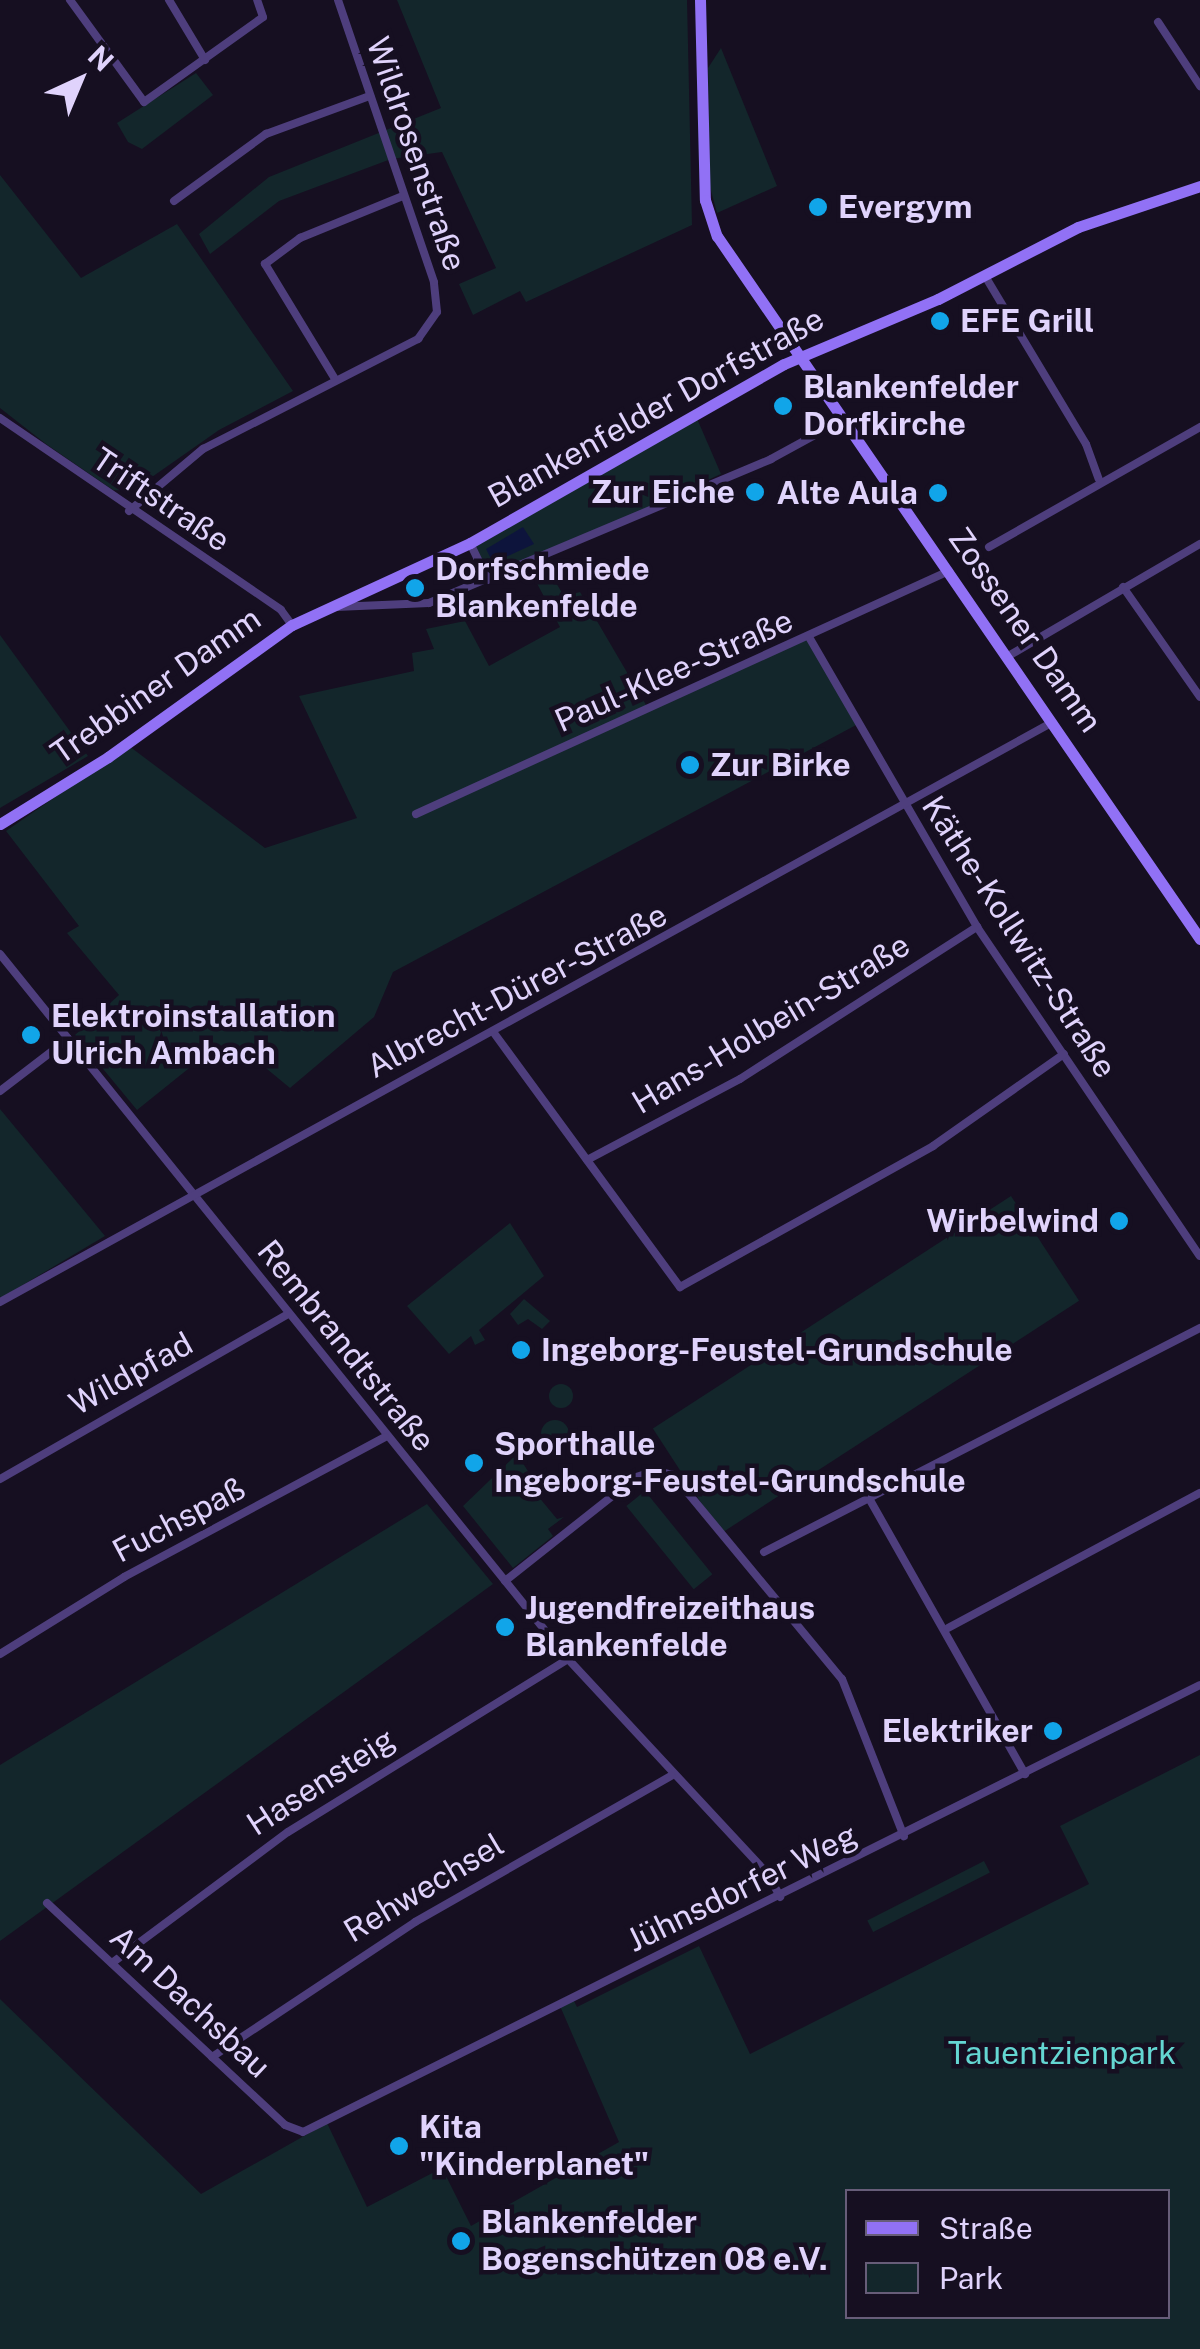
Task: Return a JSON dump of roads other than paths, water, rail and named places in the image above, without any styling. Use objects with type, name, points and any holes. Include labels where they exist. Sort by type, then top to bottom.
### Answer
[{"type":"main road","name":"Zossener Damm","points":[[700,0],[704,200],[717,236],[1056,720],[1200,938]]},
{"type":"main road","name":"Blankenfelder Dorfstraße","points":[[292,625],[470,543],[800,355],[985,276],[1099,218],[1200,186]]},
{"type":"main road","name":"Trebbiner Damm","points":[[0,824],[100,763],[292,625]]},
{"type":"street","points":[[70,0],[144,102],[263,17],[257,0]]},
{"type":"street","points":[[169,0],[206,60]]},
{"type":"street","name":"Wildrosenstraße","points":[[129,511],[203,450],[418,339],[437,312],[435,285],[338,0]]},
{"type":"street","points":[[1158,22],[1200,86]]},
{"type":"street","points":[[174,200],[266,134],[370,96]]},
{"type":"street","points":[[334,379],[265,264],[300,238],[403,196]]},
{"type":"street","points":[[985,276],[1086,444],[1099,479]]},
{"type":"street","name":"Triftstraße","points":[[0,418],[129,511],[281,610],[292,625]]},
{"type":"street","name":"Blankenfelder Dorfstraße","points":[[336,607],[429,603],[770,460],[844,419]]},
{"type":"street","points":[[989,548],[1099,479],[1117,476],[1200,426]]},
{"type":"street","name":"Blankenfelder Dorfstraße","points":[[470,543],[488,580]]},
{"type":"street","points":[[1010,655],[1200,544]]},
{"type":"street","name":"Paul-Klee-Straße","points":[[416,814],[951,571]]},
{"type":"street","points":[[1123,587],[1200,697]]},
{"type":"street","name":"Käthe-Kollwitz-Straße","points":[[809,638],[904,808],[978,927],[1200,1256]]},
{"type":"street","name":"Albrecht-Dürer-Straße","points":[[0,1302],[192,1193],[904,808],[1056,720]]},
{"type":"street","name":"Hans-Holbein-Straße","points":[[587,1160],[740,1078],[978,927]]},
{"type":"street","name":"Rembrandtstraße","points":[[0,954],[385,1437],[568,1659],[671,1776],[768,1874],[780,1898]]},
{"type":"street","points":[[494,1033],[680,1288],[933,1146],[1064,1054]]},
{"type":"street","points":[[0,1090],[68,1038]]},
{"type":"street","name":"Wildpfad","points":[[0,1478],[288,1314]]},
{"type":"street","points":[[764,1552],[1200,1328]]},
{"type":"street","name":"Fuchspaß","points":[[0,1654],[124,1578],[385,1437]]},
{"type":"street","points":[[505,1581],[636,1477],[656,1470],[673,1475],[842,1680],[904,1836]]},
{"type":"street","points":[[948,1628],[1200,1493]]},
{"type":"street","points":[[870,1500],[948,1628],[1025,1774]]},
{"type":"street","name":"Hasensteig","points":[[112,1963],[288,1832],[568,1659]]},
{"type":"street","name":"Jühnsdorfer Weg","points":[[304,2132],[1200,1686]]},
{"type":"street","name":"Rehwechsel","points":[[212,2057],[415,1922],[671,1776]]},
{"type":"street","name":"Am Dachsbau","points":[[48,1902],[286,2124],[304,2132]]},
{"type":"place","name":"Evergym","points":[[818,207]]},
{"type":"place","name":"EFE Grill","points":[[940,321]]},
{"type":"place","name":"Blankenfelder Dorfkirche","points":[[783,406]]},
{"type":"place","name":"Zur Eiche","points":[[755,492]]},
{"type":"place","name":"Alte Aula","points":[[938,493]]},
{"type":"place","name":"Dorfschmiede Blankenfelde","points":[[415,588]]},
{"type":"place","name":"Zur Birke","points":[[690,765]]},
{"type":"place","name":"Elektroinstallation Ulrich Ambach","points":[[31,1035]]},
{"type":"place","name":"Wirbelwind","points":[[1119,1221]]},
{"type":"place","name":"Ingeborg-Feustel-Grundschule","points":[[521,1350]]},
{"type":"place","name":"Sporthalle Ingeborg-Feustel-Grundschule","points":[[474,1463]]},
{"type":"place","name":"Jugendfreizeithaus Blankenfelde","points":[[505,1627]]},
{"type":"place","name":"Elektriker","points":[[1053,1731]]},
{"type":"place","name":"Kita \"Kinderplanet\"","points":[[399,2146]]},
{"type":"place","name":"Blankenfelder Bogenschützen 08 e.V.","points":[[461,2241]]},
{"type":"park label","name":"Tauentzienpark","points":[[1062,2053]]}]
